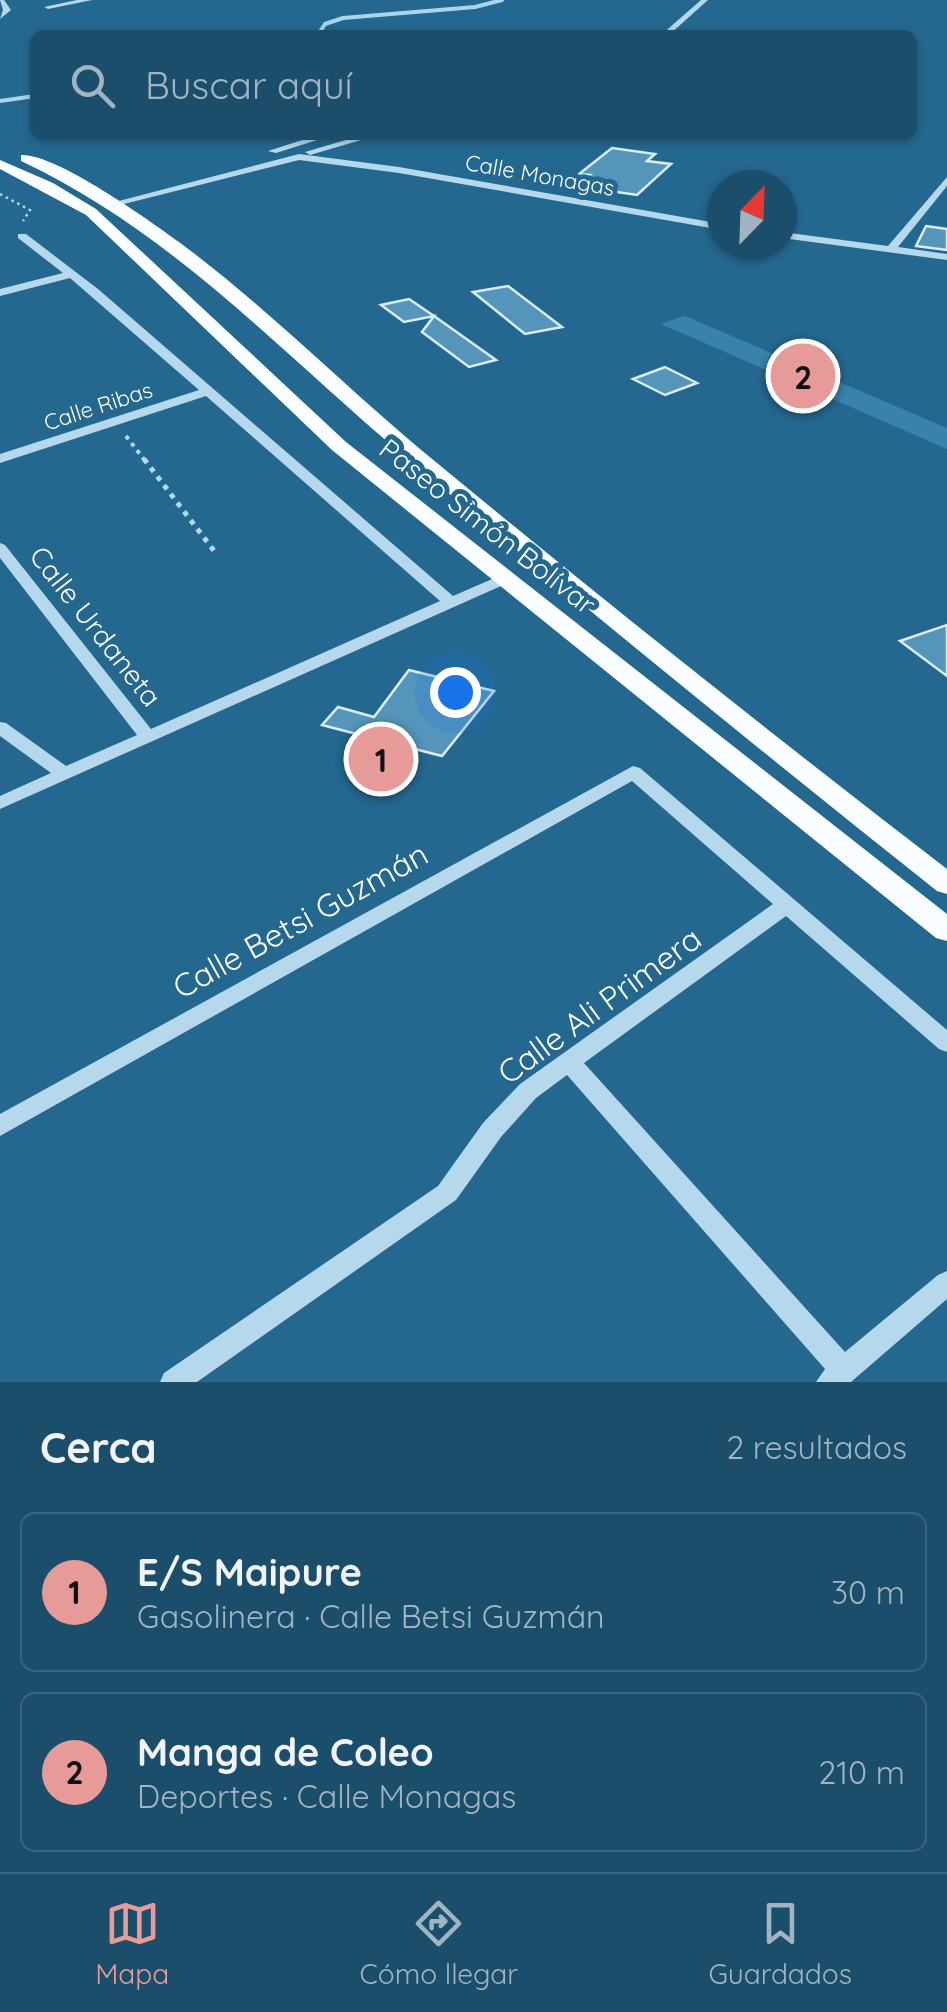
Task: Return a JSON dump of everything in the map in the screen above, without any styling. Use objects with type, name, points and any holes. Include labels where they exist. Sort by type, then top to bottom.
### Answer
[{"type":"main road","name":"Paseo Simón Bolívar","points":[[0,150],[123,201],[573,584],[947,884]]},
{"type":"main road","name":"Paseo Simón Bolívar","points":[[0,164],[48,186],[90,212],[339,446],[947,930]]},
{"type":"street","points":[[0,16],[7,10],[1,0]]},
{"type":"street","points":[[48,7],[90,0]]},
{"type":"street","points":[[671,30],[705,0]]},
{"type":"street","points":[[123,201],[133,190],[310,140]]},
{"type":"street","points":[[296,157],[356,140]]},
{"type":"street","name":"Calle Monagas","points":[[123,201],[296,157],[399,170],[707,224]]},
{"type":"street","points":[[890,250],[941,194],[947,180]]},
{"type":"street","points":[[22,236],[72,274],[451,602]]},
{"type":"street","points":[[797,238],[947,257]]},
{"type":"street","points":[[0,293],[72,274]]},
{"type":"street","name":"Calle Ribas","points":[[2,455],[208,391]]},
{"type":"street","name":"Calle Urdaneta","points":[[0,548],[148,737]]},
{"type":"street","points":[[0,803],[506,578]]},
{"type":"street","points":[[0,727],[64,774]]},
{"type":"street","name":"Calle Betsi Guzmán","points":[[0,1126],[633,772],[788,905]]},
{"type":"street","points":[[788,905],[947,1043]]},
{"type":"street","name":"Calle Ali Primera","points":[[174,1382],[447,1193],[492,1130],[520,1099],[788,905]]},
{"type":"street","points":[[570,1063],[837,1376],[947,1283]]},
{"type":"path","points":[[0,194],[30,210],[18,230],[22,236]]},
{"type":"path","points":[[116,422],[215,552]]},
{"type":"shaded area","points":[[685,316],[947,428],[947,449],[661,324]]},
{"type":"building","points":[[612,148],[655,154],[647,161],[671,164],[637,195],[576,186],[590,175],[579,174]]},
{"type":"building","points":[[926,226],[947,229],[947,250],[916,246]]},
{"type":"building","points":[[508,286],[562,327],[525,334],[473,292]]},
{"type":"building","points":[[409,299],[434,316],[404,322],[381,305]]},
{"type":"building","points":[[434,316],[496,360],[469,367],[422,332]]},
{"type":"building","points":[[665,367],[697,383],[665,395],[633,379]]},
{"type":"building","points":[[947,625],[947,676],[900,641]]},
{"type":"building","points":[[409,670],[494,691],[442,756],[322,725],[338,707],[374,717]]},
{"type":"waterway","points":[[321,30],[325,24],[343,18],[475,7],[502,0]]},
{"type":"waterway","points":[[0,101],[30,97]]},
{"type":"place","name":"Manga de Coleo","points":[[803,376]]},
{"type":"place","name":"E/S Maipure","points":[[381,759]]}]
